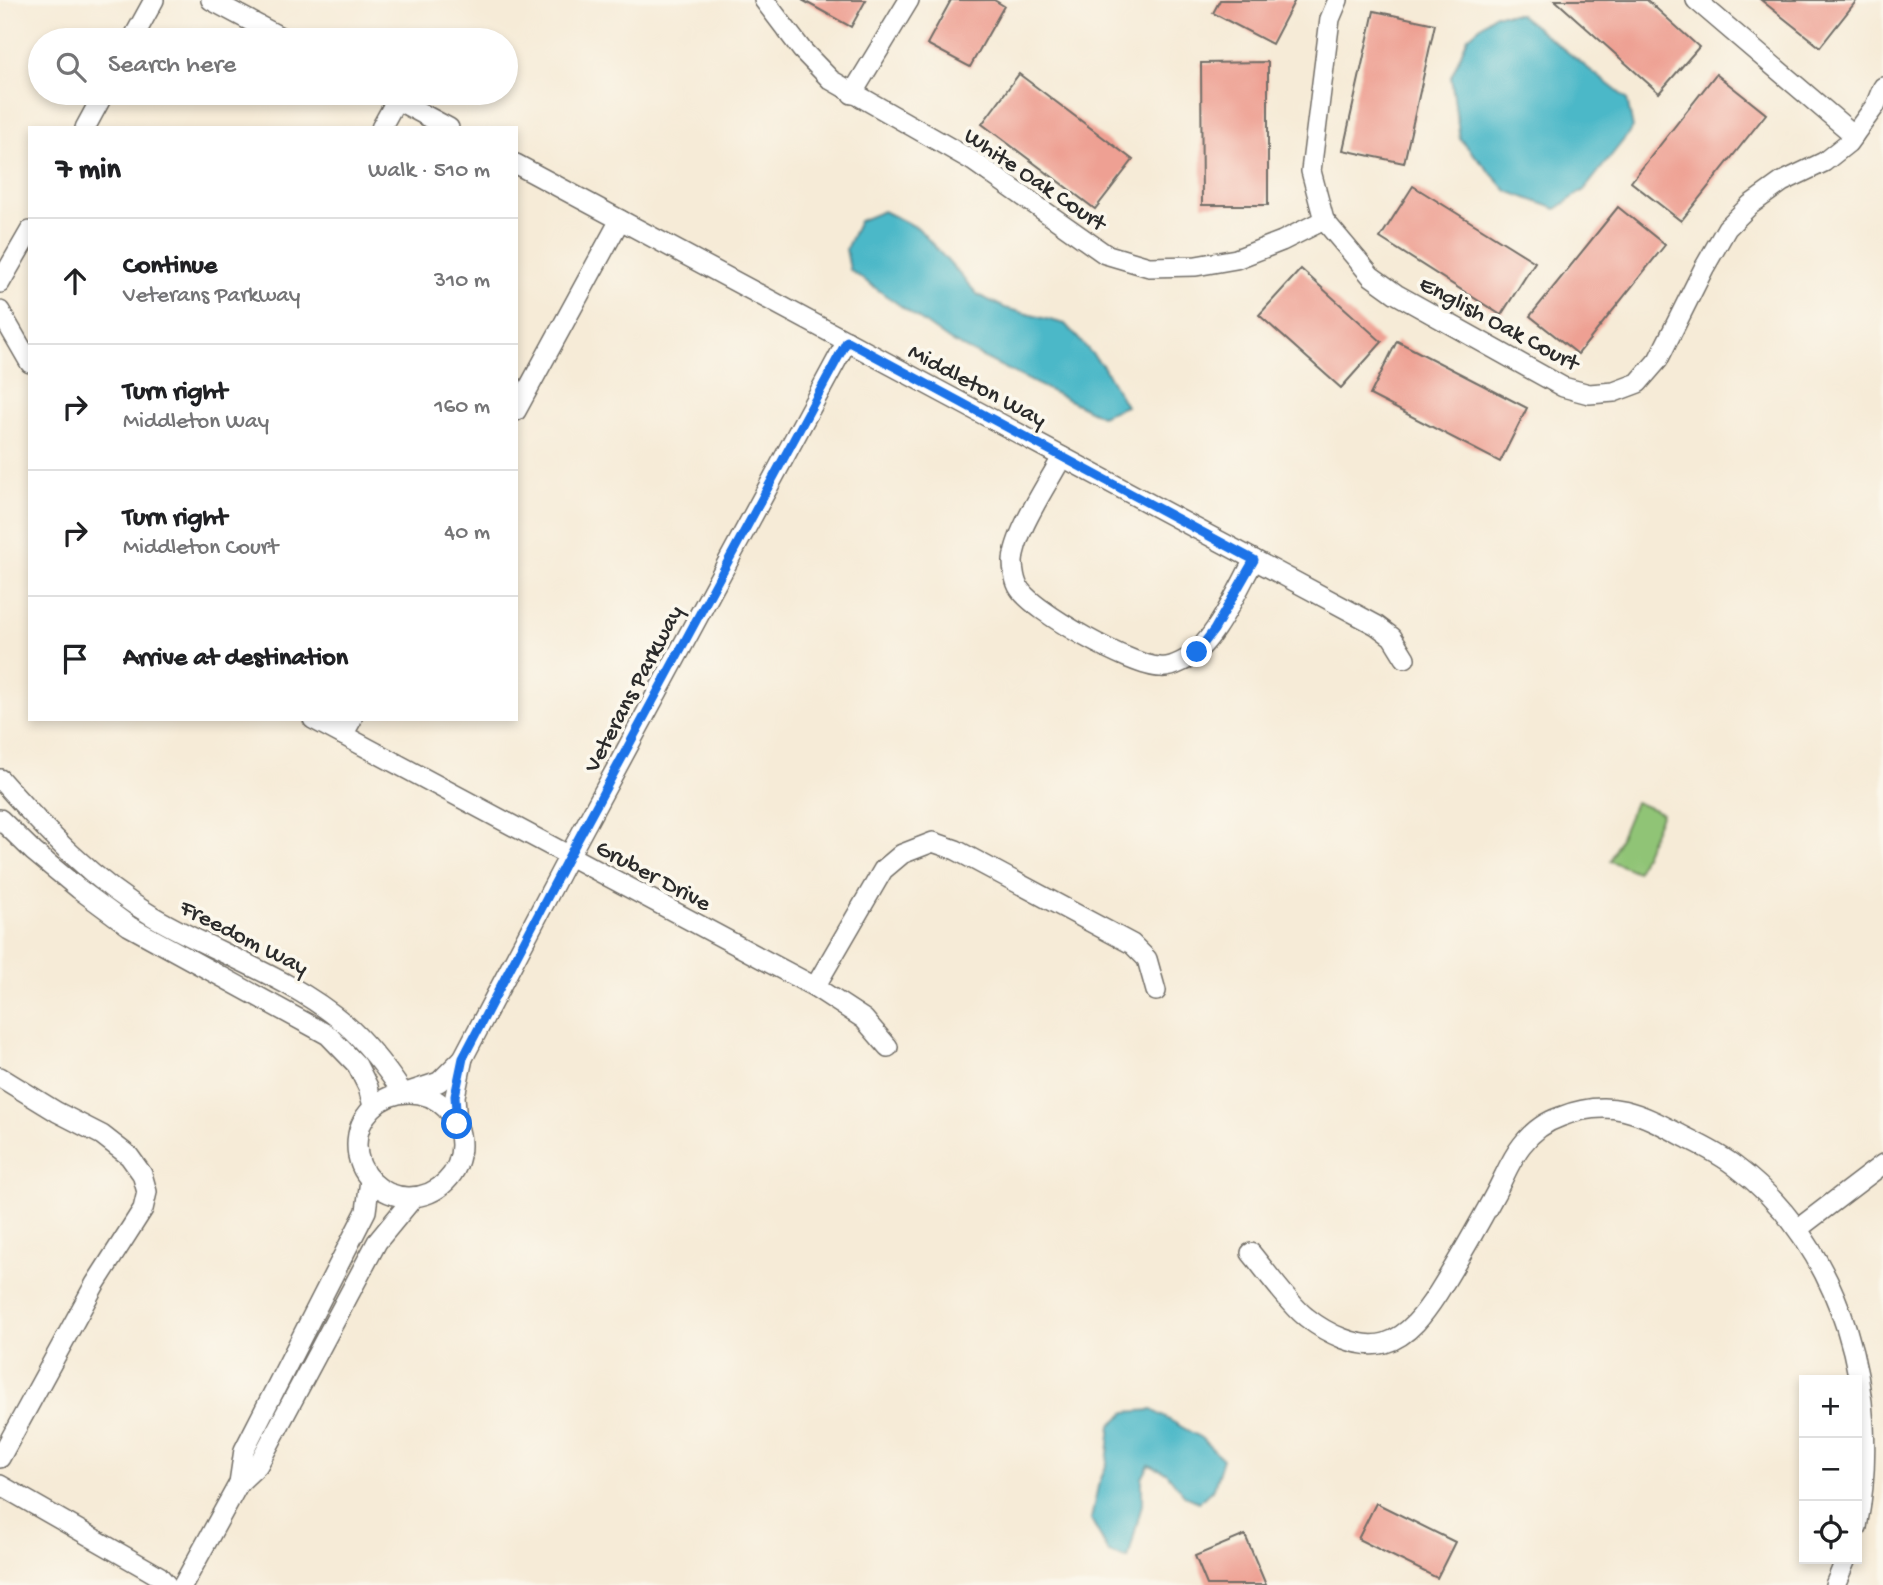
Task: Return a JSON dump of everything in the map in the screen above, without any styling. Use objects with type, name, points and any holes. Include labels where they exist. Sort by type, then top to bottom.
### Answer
[{"type":"street","points":[[139,28],[154,0]]},
{"type":"street","points":[[211,0],[264,28]]},
{"type":"street","name":"White Oak Court","points":[[764,0],[802,50],[831,80],[973,162],[1105,254],[1149,267],[1196,266],[1236,258],[1282,241],[1324,220]]},
{"type":"street","points":[[852,94],[909,0]]},
{"type":"street","name":"English Oak Court","points":[[1338,0],[1330,19],[1311,171],[1324,220],[1371,276],[1396,294],[1563,387],[1589,394],[1615,391],[1639,383],[1658,360],[1727,228],[1750,205],[1782,181],[1824,162],[1848,143],[1875,106],[1883,87]]},
{"type":"street","points":[[1696,0],[1854,135]]},
{"type":"street","points":[[86,126],[97,105]]},
{"type":"street","points":[[382,126],[387,105]]},
{"type":"street","points":[[407,105],[445,126]]},
{"type":"street","name":"Middleton Way","points":[[518,165],[1376,625],[1392,637],[1405,658]]},
{"type":"street","points":[[518,407],[620,220]]},
{"type":"street","points":[[0,283],[28,234]]},
{"type":"street","points":[[0,311],[28,360]]},
{"type":"street","name":"Veterans Parkway","points":[[457,1124],[455,1096],[463,1058],[847,341]]},
{"type":"street","points":[[1062,457],[1020,535],[1013,562],[1018,587],[1034,605],[1052,618],[1137,663],[1161,668],[1181,662],[1197,652],[1214,630],[1254,560]]},
{"type":"street","name":"Gruber Drive","points":[[322,721],[347,727],[569,856],[815,987],[864,1019],[888,1047]]},
{"type":"street","name":"Freedom Way","points":[[0,779],[51,837],[93,874],[153,916],[316,1002],[345,1024],[406,1093]]},
{"type":"street","name":"Freedom Way","points":[[0,819],[79,890],[129,926],[328,1035],[357,1065],[368,1087],[373,1106]]},
{"type":"street","points":[[34,852],[51,837]]},
{"type":"street","points":[[815,987],[883,870],[902,854],[933,842],[956,850],[1132,944],[1146,959],[1156,991]]},
{"type":"street","name":"Veterans Parkway","points":[[406,1093],[439,1082],[463,1058]]},
{"type":"street","points":[[0,1077],[57,1112],[102,1135],[129,1156],[142,1174],[147,1192],[143,1209],[89,1294],[0,1458]]},
{"type":"street","points":[[406,1093],[424,1094],[438,1101],[449,1111],[457,1124],[461,1140],[460,1156],[454,1171],[444,1184],[430,1193],[414,1197],[398,1196],[383,1190],[370,1180],[361,1167],[357,1146],[357,1135],[363,1119],[373,1106],[383,1099],[406,1093]]},
{"type":"street","points":[[1251,1253],[1305,1317],[1338,1336],[1363,1345],[1385,1343],[1406,1332],[1428,1308],[1464,1252],[1521,1146],[1538,1128],[1558,1117],[1593,1107],[1617,1108],[1635,1113],[1725,1159],[1758,1185],[1799,1228],[1827,1271],[1845,1308],[1858,1348],[1865,1389],[1869,1431],[1868,1472],[1862,1502]]},
{"type":"street","points":[[1799,1228],[1883,1164]]},
{"type":"street","points":[[239,1483],[244,1450],[366,1212],[370,1180]]},
{"type":"street","points":[[183,1585],[239,1483],[258,1465],[377,1242],[414,1197]]},
{"type":"street","points":[[0,1485],[159,1576],[167,1585]]},
{"type":"street","points":[[1835,1585],[1844,1564]]},
{"type":"green space","points":[[1635,802],[1662,813],[1637,872],[1610,861]]},
{"type":"water","points":[[1495,14],[1519,14],[1627,99],[1633,128],[1584,190],[1556,209],[1507,191],[1460,139],[1451,77],[1468,37]]},
{"type":"water","points":[[883,211],[918,228],[978,295],[1005,308],[1065,324],[1103,366],[1126,406],[1101,416],[950,341],[850,270],[846,249],[859,221]]},
{"type":"water","points":[[1152,1410],[1201,1438],[1223,1459],[1214,1488],[1199,1502],[1185,1496],[1166,1472],[1149,1465],[1142,1478],[1142,1504],[1128,1559],[1109,1553],[1091,1519],[1098,1486],[1107,1464],[1111,1425],[1126,1412]]},
{"type":"building","points":[[802,0],[866,0],[851,27]]},
{"type":"building","points":[[951,0],[994,0],[1004,6],[970,67],[927,44]]},
{"type":"building","points":[[1220,0],[1295,0],[1272,44],[1213,13]]},
{"type":"building","points":[[1555,0],[1647,0],[1699,47],[1659,93]]},
{"type":"building","points":[[1761,0],[1857,0],[1820,47]]},
{"type":"building","points":[[1374,11],[1435,24],[1404,163],[1343,150]]},
{"type":"building","points":[[1268,62],[1268,205],[1202,205],[1201,63]]},
{"type":"building","points":[[1019,74],[1133,160],[1095,209],[982,124]]},
{"type":"building","points":[[1716,74],[1766,114],[1681,221],[1631,182]]},
{"type":"building","points":[[1413,186],[1535,262],[1501,315],[1380,238]]},
{"type":"building","points":[[1618,207],[1665,245],[1578,354],[1530,316]]},
{"type":"building","points":[[1301,269],[1382,342],[1341,388],[1259,315]]},
{"type":"building","points":[[1397,341],[1527,408],[1500,462],[1370,395]]},
{"type":"building","points":[[1376,1503],[1455,1542],[1437,1578],[1358,1539]]},
{"type":"building","points":[[1245,1535],[1266,1585],[1207,1585],[1195,1556]]},
{"type":"route","points":[[457,1124],[455,1096],[463,1058],[847,341],[1254,560],[1214,630],[1197,652]]}]
